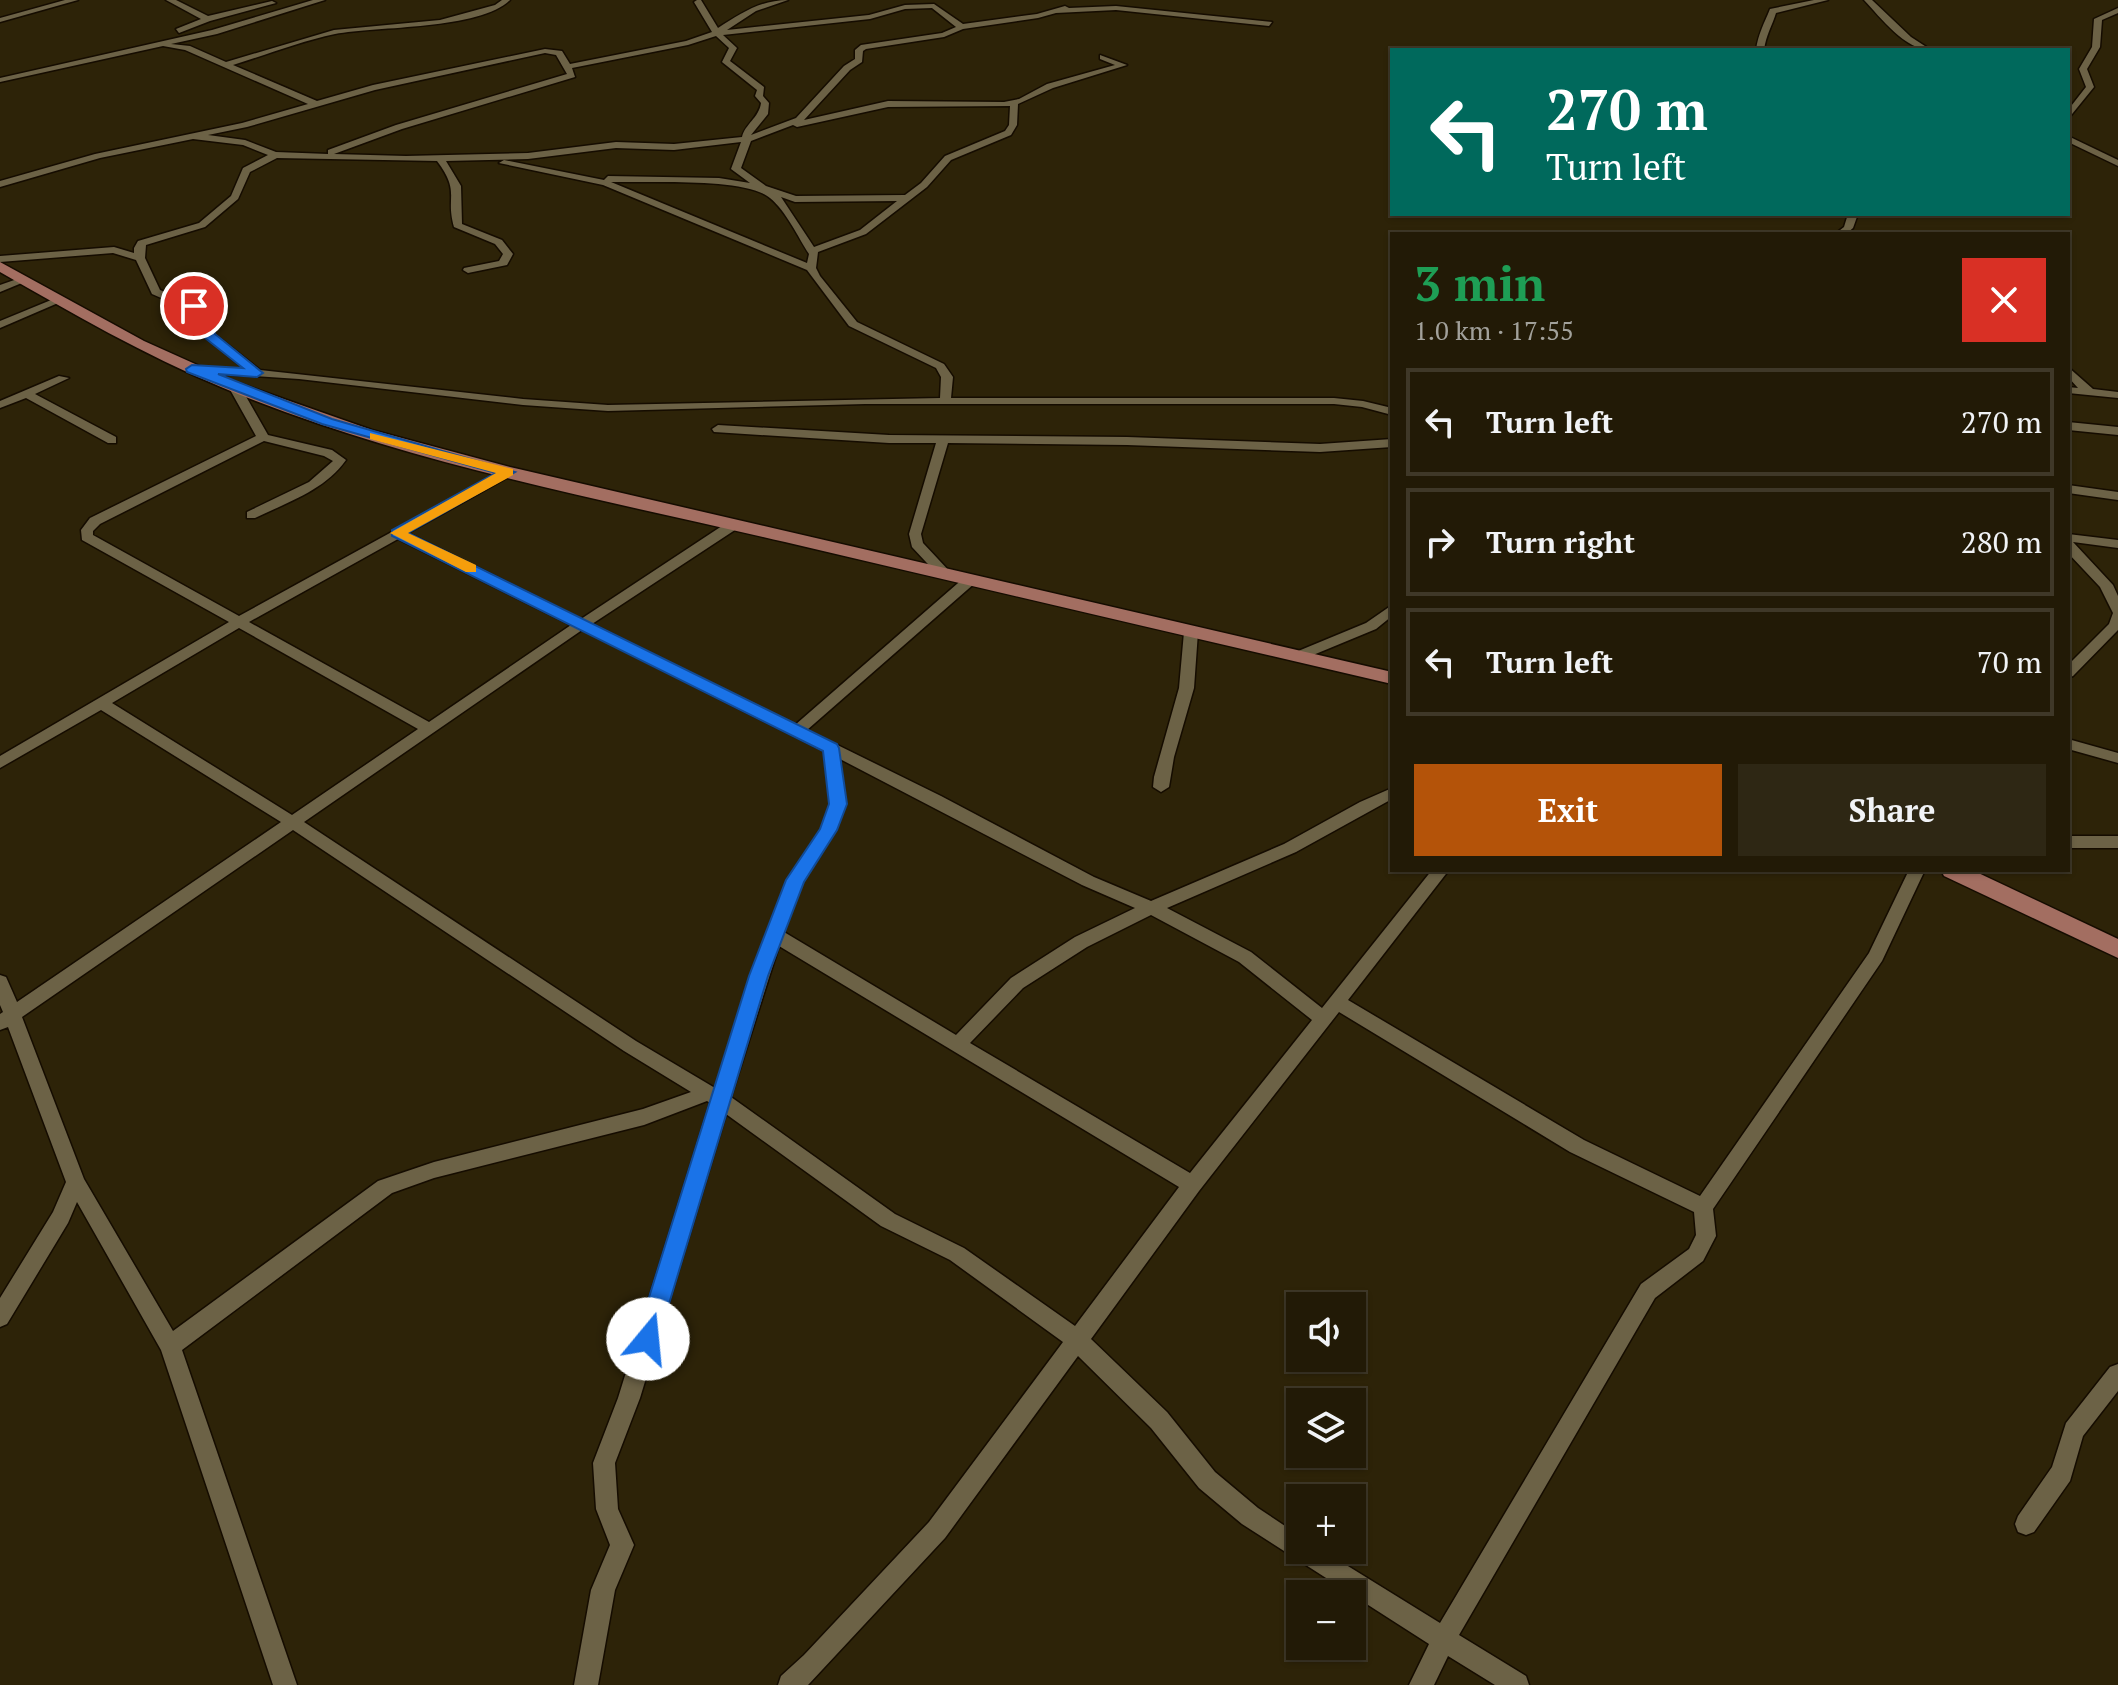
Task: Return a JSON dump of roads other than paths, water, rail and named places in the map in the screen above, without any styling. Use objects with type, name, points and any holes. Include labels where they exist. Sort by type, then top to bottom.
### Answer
[{"type":"main road","points":[[0,266],[139,345],[327,422],[508,472],[1390,678]]},
{"type":"main road","points":[[1956,872],[2118,949]]},
{"type":"street","points":[[0,20],[74,0]]},
{"type":"street","points":[[172,2],[193,0]]},
{"type":"street","points":[[150,44],[207,19],[293,0]]},
{"type":"street","points":[[0,80],[234,27],[263,15],[321,0]]},
{"type":"street","points":[[228,64],[334,32],[440,22],[498,7],[506,0]]},
{"type":"street","points":[[717,33],[753,9],[784,0]]},
{"type":"street","points":[[1056,11],[1080,0]]},
{"type":"street","points":[[1760,48],[1762,33],[1773,11],[1770,0]]},
{"type":"street","points":[[1773,11],[1824,0]]},
{"type":"street","points":[[1868,0],[1908,39],[1924,48]]},
{"type":"street","points":[[172,2],[207,19]]},
{"type":"street","points":[[679,181],[722,169],[738,159],[745,150],[746,134],[764,114],[765,103],[759,96],[761,89],[726,62],[733,48],[717,33],[698,2]]},
{"type":"street","points":[[567,67],[688,43],[717,33],[870,17],[917,6],[938,8],[961,27]]},
{"type":"street","points":[[787,126],[808,112],[847,68],[859,60],[859,50],[864,47],[944,35],[961,27],[1056,11],[1116,8],[1269,24]]},
{"type":"street","points":[[2070,114],[2079,106],[2090,87],[2083,69],[2096,47],[2098,19],[2118,10]]},
{"type":"street","points":[[150,44],[187,48],[316,104]]},
{"type":"street","points":[[0,184],[98,156],[193,136],[391,83],[545,51],[559,53],[571,77],[399,127],[322,154]]},
{"type":"street","points":[[193,136],[245,143],[275,155],[377,158],[528,156],[616,145],[674,147],[747,139],[787,126],[888,104],[959,106],[1014,103],[1050,86],[1123,65],[1103,57]]},
{"type":"street","points":[[812,251],[863,232],[907,198],[948,158],[1008,133],[1013,125],[1014,103]]},
{"type":"street","points":[[2070,140],[2118,163]]},
{"type":"street","points":[[349,146],[377,158]]},
{"type":"street","points":[[257,373],[209,335],[205,313],[156,292],[140,258],[139,248],[142,243],[202,225],[213,218],[235,197],[246,170],[275,155]]},
{"type":"street","points":[[475,158],[606,183],[811,268],[853,324],[940,366],[947,377],[945,401]]},
{"type":"street","points":[[440,159],[454,176],[459,193],[457,225],[462,230],[494,238],[508,254],[503,263],[468,270]]},
{"type":"street","points":[[738,159],[736,169],[745,178],[795,199],[907,198]]},
{"type":"street","points":[[578,177],[719,181],[764,188],[790,213],[812,251],[815,262],[811,268]]},
{"type":"street","points":[[0,259],[114,250],[140,258]]},
{"type":"street","points":[[0,289],[24,280]]},
{"type":"street","points":[[0,325],[60,300]]},
{"type":"street","points":[[192,369],[608,408],[945,401],[1334,401],[1390,411]]},
{"type":"street","points":[[2070,372],[2089,392]]},
{"type":"street","points":[[0,405],[63,378]]},
{"type":"street","points":[[234,386],[263,437]]},
{"type":"street","points":[[2070,390],[2118,395]]},
{"type":"street","points":[[27,394],[112,440]]},
{"type":"street","points":[[2070,426],[2118,431]]},
{"type":"street","points":[[718,429],[889,439],[1320,448],[1390,443]]},
{"type":"street","points":[[251,515],[335,470],[340,460],[328,453],[263,437],[95,521],[87,530],[87,537],[430,729]]},
{"type":"street","points":[[943,438],[915,534],[917,544],[945,574]]},
{"type":"street","points":[[3,760],[237,623],[508,472]]},
{"type":"street","points":[[2070,489],[2118,496]]},
{"type":"street","points":[[7,1019],[582,624],[733,525]]},
{"type":"street","points":[[397,533],[1245,957],[1322,1018]]},
{"type":"street","points":[[2070,538],[2118,544]]},
{"type":"street","points":[[2070,547],[2106,585],[2118,614],[2114,638],[2070,671]]},
{"type":"street","points":[[796,732],[970,580]]},
{"type":"street","points":[[1296,657],[1371,626],[1390,611]]},
{"type":"street","points":[[1161,787],[1162,767],[1191,664],[1191,632]]},
{"type":"street","points":[[102,704],[294,823],[630,1046],[715,1097],[888,1220],[957,1254],[1076,1339],[1159,1420],[1207,1480],[1286,1539]]},
{"type":"street","points":[[2070,745],[2118,758]]},
{"type":"street","points":[[586,1685],[603,1590],[622,1545],[607,1509],[604,1463],[629,1398],[715,1097],[795,880],[828,830],[838,804],[831,748]]},
{"type":"street","points":[[958,1045],[1016,984],[1054,958],[1149,907],[1291,847],[1365,804],[1390,794]]},
{"type":"street","points":[[2070,842],[2118,842]]},
{"type":"street","points":[[790,1685],[937,1530],[1192,1185],[1439,872]]},
{"type":"street","points":[[1421,1685],[1443,1640],[1648,1291],[1696,1255],[1706,1236],[1703,1207],[1876,956],[1916,872]]},
{"type":"street","points":[[776,936],[1192,1185]]},
{"type":"street","points":[[0,982],[7,1019],[76,1182],[170,1346],[285,1685]]},
{"type":"street","points":[[1336,1001],[1577,1146],[1703,1207]]},
{"type":"street","points":[[170,1346],[385,1187],[434,1170],[715,1097]]},
{"type":"street","points":[[0,1317],[61,1217],[76,1182]]},
{"type":"street","points":[[2026,1524],[2062,1473],[2074,1431],[2118,1374]]},
{"type":"street","points":[[1322,1564],[1517,1685]]}]
